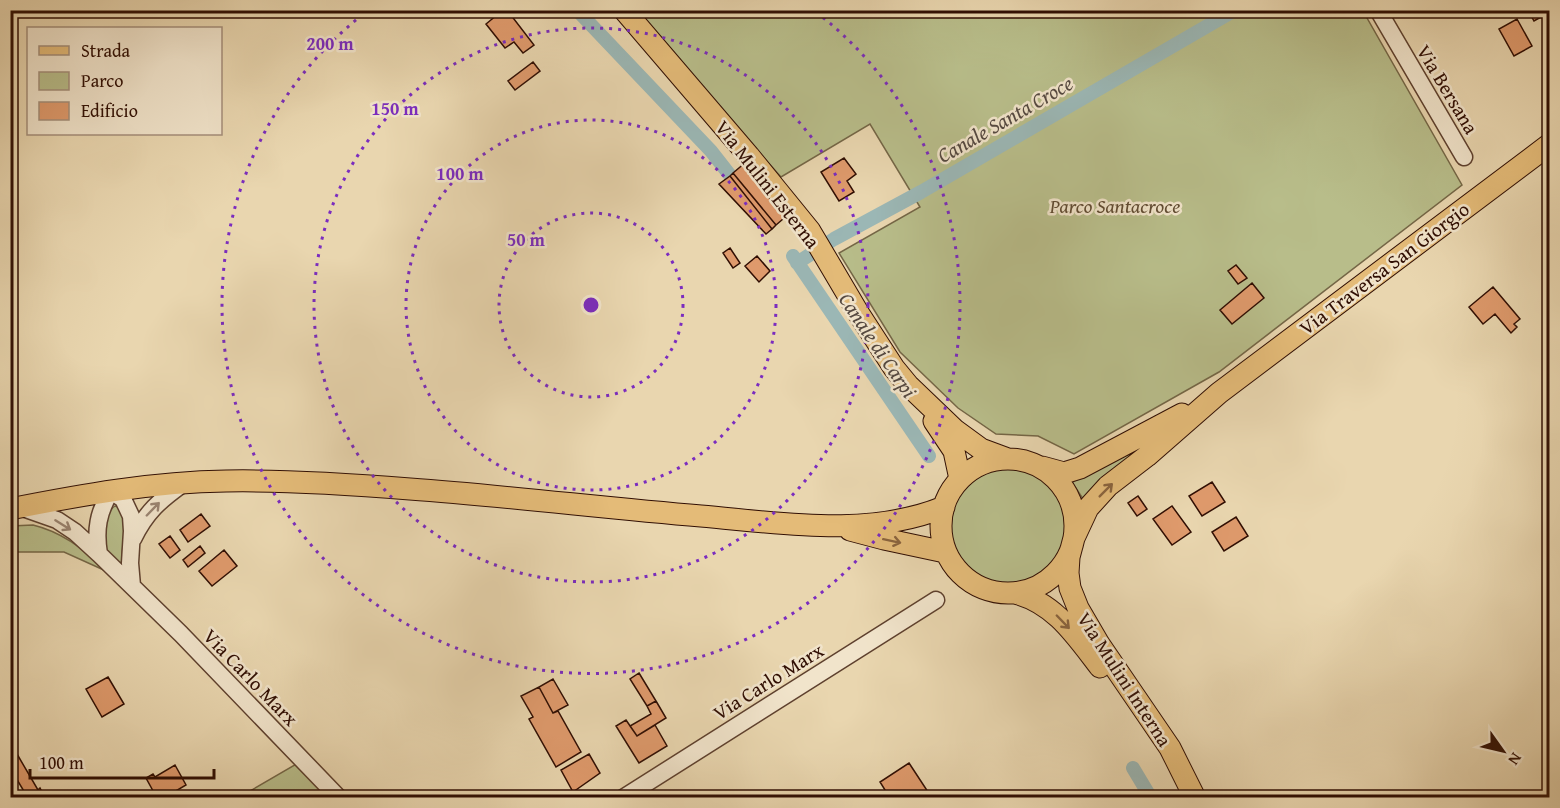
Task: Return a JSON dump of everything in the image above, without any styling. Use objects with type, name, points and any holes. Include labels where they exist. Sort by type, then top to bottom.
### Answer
[{"type":"main road","name":"Via Mulini Esterna","points":[[624,10],[810,231],[894,368],[919,398],[954,451],[960,479]]},
{"type":"main road","name":"Via Traversa San Giorgio","points":[[1074,538],[1088,508],[1108,486],[1147,456],[1219,393],[1550,144]]},
{"type":"main road","name":"Via Traversa San Giorgio","points":[[1036,465],[1064,473],[1080,468],[1219,393]]},
{"type":"main road","name":"Via Mulini Esterna","points":[[919,398],[955,430],[981,449],[1008,459]]},
{"type":"main road","points":[[1008,459],[1036,465],[1057,480],[1070,501],[1075,525],[1069,555],[1060,569],[1047,581],[1032,590],[994,591],[974,583],[958,570],[945,552],[941,530],[944,507],[950,492],[960,479],[974,468],[990,462],[1008,459]]},
{"type":"main road","points":[[15,508],[111,491],[184,483],[285,482],[410,489],[647,512],[840,527],[945,552]]},
{"type":"main road","points":[[840,527],[919,517],[944,507]]},
{"type":"main road","name":"Via Mulini Interna","points":[[1074,538],[1068,573],[1070,588],[1078,608],[1099,644],[1170,748],[1191,790]]},
{"type":"main road","name":"Via Mulini Interna","points":[[1014,592],[1037,600],[1075,635],[1100,667],[1161,757],[1191,790]]},
{"type":"street","name":"Via Bersana","points":[[1378,10],[1464,157]]},
{"type":"street","points":[[131,542],[148,512],[184,483]]},
{"type":"street","points":[[99,554],[96,539],[97,524],[103,505],[111,491],[123,499],[131,516],[132,586]]},
{"type":"street","name":"Via Carlo Marx","points":[[15,508],[57,520],[75,532],[132,586],[339,798]]},
{"type":"street","name":"Via Carlo Marx","points":[[623,798],[936,600]]},
{"type":"green space","name":"Parco Santacroce","points":[[634,11],[1363,11],[1462,185],[1219,372],[1074,454],[1038,436],[996,434],[958,408],[900,352],[839,253],[920,207],[870,124],[781,177]]},
{"type":"green space","points":[[1132,452],[1135,454],[1083,499],[1072,482]]},
{"type":"green space","points":[[1008,469],[1030,473],[1040,478],[1056,494],[1061,504],[1065,526],[1061,548],[1056,558],[1040,574],[1030,579],[1008,583],[986,579],[976,574],[960,558],[955,548],[951,526],[955,504],[960,494],[976,478],[986,473]]},
{"type":"green space","points":[[115,506],[126,520],[122,553],[126,573],[104,546],[107,518]]},
{"type":"green space","points":[[33,525],[54,532],[72,542],[106,571],[64,552],[11,552],[11,526]]},
{"type":"green space","points":[[305,759],[342,798],[238,798]]},
{"type":"building","points":[[503,10],[507,10],[534,45],[523,53],[514,42],[505,48],[486,24]]},
{"type":"building","points":[[1550,10],[1550,12],[1534,21],[1529,12]]},
{"type":"building","points":[[1517,19],[1532,46],[1514,56],[1499,29]]},
{"type":"building","points":[[533,62],[540,71],[515,90],[508,81]]},
{"type":"building","points":[[844,158],[856,174],[847,181],[854,192],[839,201],[821,172]]},
{"type":"building","points":[[746,162],[790,213],[776,225],[733,173]]},
{"type":"building","points":[[733,173],[776,225],[772,229],[730,176]]},
{"type":"building","points":[[730,176],[772,229],[766,234],[719,184]]},
{"type":"building","points":[[730,248],[740,263],[733,268],[723,253]]},
{"type":"building","points":[[757,256],[770,271],[759,282],[745,266]]},
{"type":"building","points":[[1236,265],[1247,278],[1238,284],[1228,271]]},
{"type":"building","points":[[1252,283],[1264,298],[1232,324],[1220,310]]},
{"type":"building","points":[[1493,287],[1520,319],[1514,324],[1517,327],[1511,333],[1495,314],[1483,324],[1469,307]]},
{"type":"building","points":[[1212,482],[1225,502],[1202,516],[1189,496]]},
{"type":"building","points":[[1138,496],[1147,509],[1137,516],[1128,503]]},
{"type":"building","points":[[1172,506],[1191,532],[1172,545],[1153,519]]},
{"type":"building","points":[[201,514],[210,526],[188,542],[180,530]]},
{"type":"building","points":[[1236,517],[1248,536],[1224,551],[1212,532]]},
{"type":"building","points":[[170,536],[180,550],[170,558],[159,544]]},
{"type":"building","points":[[200,546],[205,553],[188,567],[183,560]]},
{"type":"building","points":[[224,550],[237,566],[212,586],[199,571]]},
{"type":"building","points":[[639,673],[656,701],[647,706],[630,679]]},
{"type":"building","points":[[108,677],[124,704],[102,717],[86,689]]},
{"type":"building","points":[[553,679],[568,705],[553,713],[539,687]]},
{"type":"building","points":[[539,687],[553,713],[558,711],[581,752],[556,767],[529,719],[533,717],[521,696]]},
{"type":"building","points":[[656,701],[666,718],[637,736],[630,726],[651,714],[647,706]]},
{"type":"building","points":[[626,720],[637,736],[655,725],[667,746],[639,763],[616,726]]},
{"type":"building","points":[[17,754],[45,798],[28,798],[10,768],[10,758]]},
{"type":"building","points":[[589,754],[600,773],[573,792],[561,770]]},
{"type":"building","points":[[909,763],[932,798],[890,798],[880,782]]},
{"type":"building","points":[[175,765],[186,785],[164,798],[157,798],[146,778],[153,774],[155,777]]},
{"type":"waterway","name":"Canale di Carpi","points":[[577,10],[711,151],[729,174]]},
{"type":"waterway","name":"Canale Santa Croce","points":[[797,263],[834,239],[921,192],[1235,10]]},
{"type":"waterway","name":"Canale di Carpi","points":[[793,256],[929,456]]},
{"type":"waterway","name":"Canale di Carpi","points":[[1133,768],[1151,798]]}]
